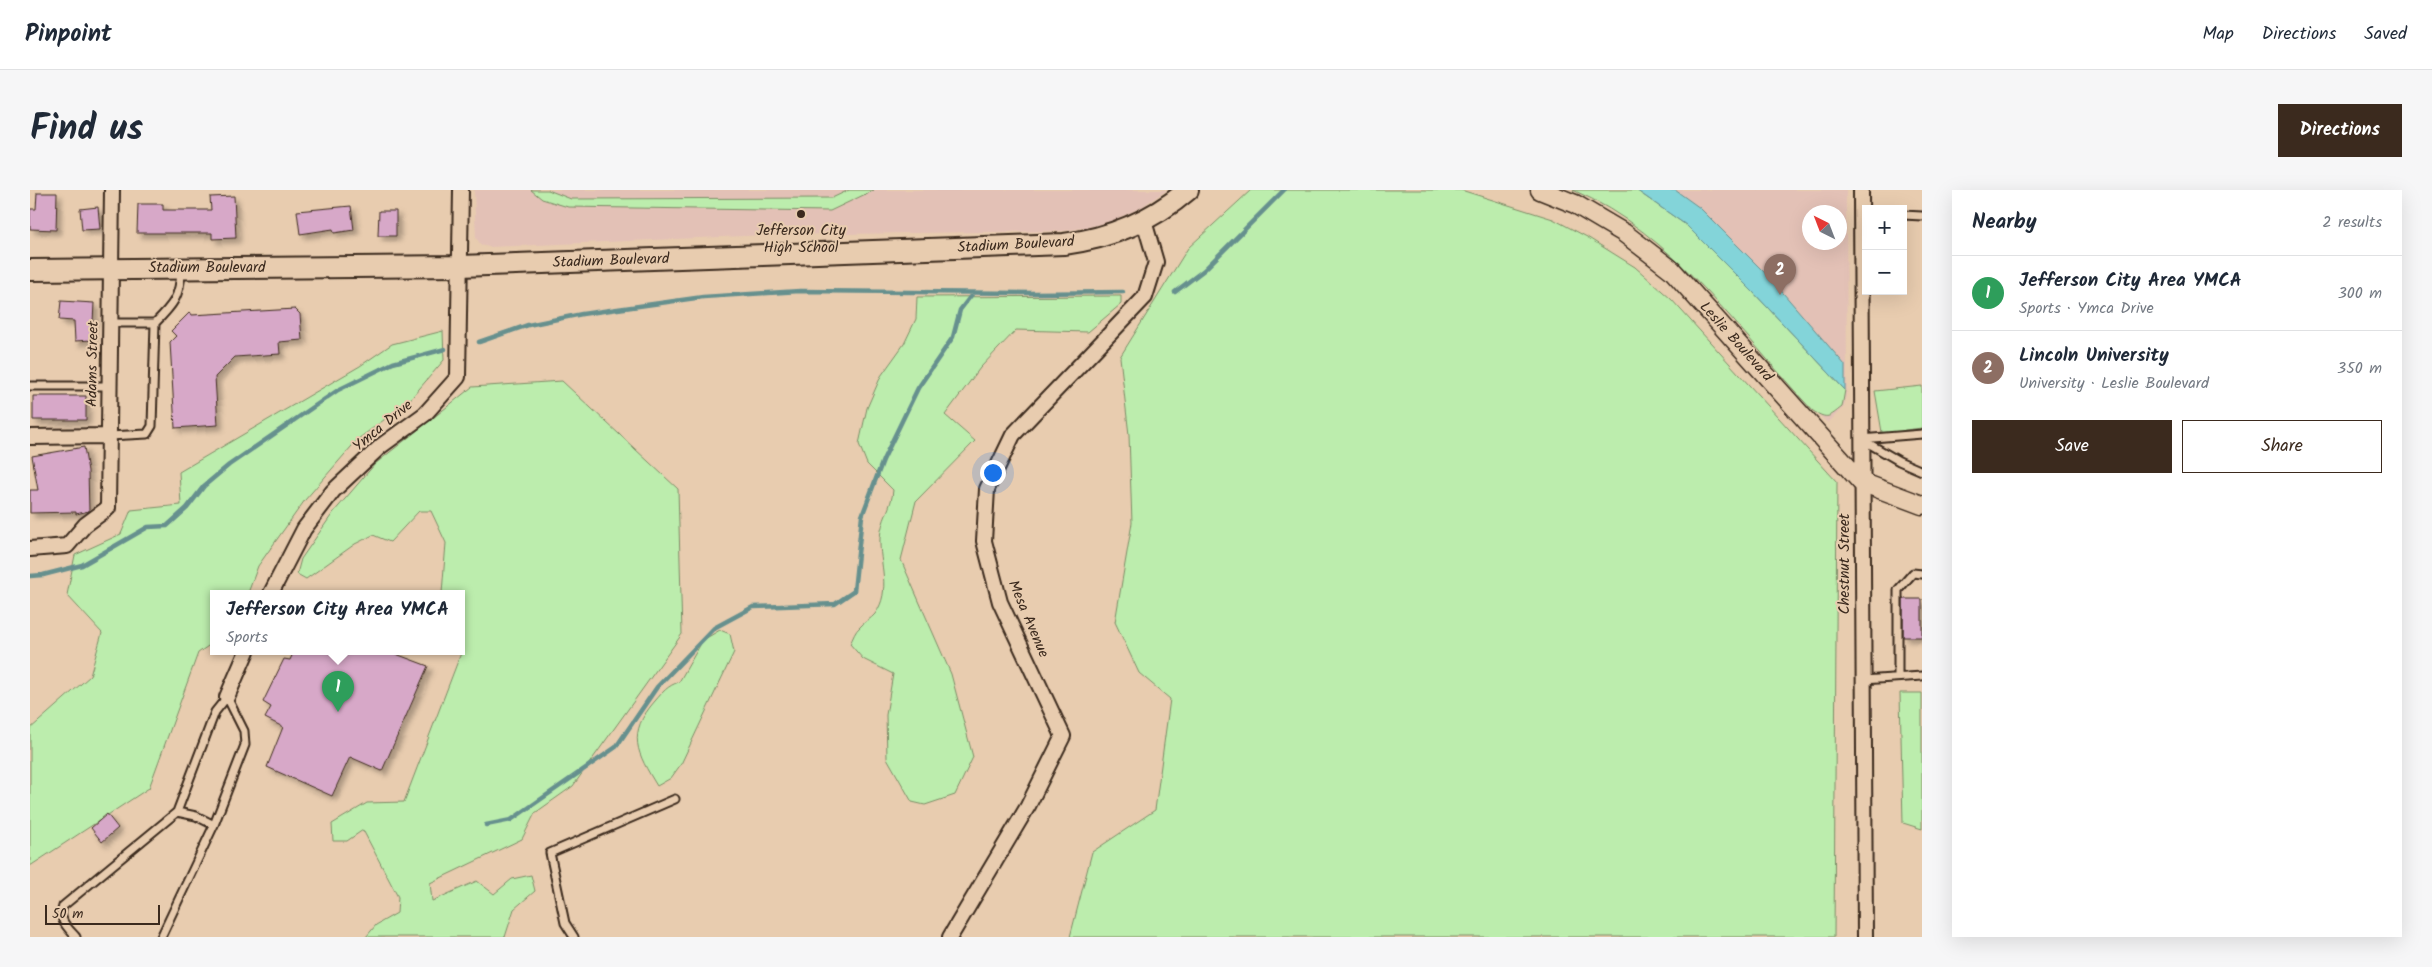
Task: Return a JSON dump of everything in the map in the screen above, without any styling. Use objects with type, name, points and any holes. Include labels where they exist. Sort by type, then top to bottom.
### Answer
[{"type":"main road","name":"Stadium Boulevard","points":[[30,270],[460,266],[1064,244],[1091,241],[1116,234],[1144,221],[1185,192]]},
{"type":"street","name":"Adams Street","points":[[30,549],[67,546],[85,525],[108,508],[112,190]]},
{"type":"street","name":"Ymca Drive","points":[[273,590],[304,529],[333,491],[381,446],[425,414],[458,377],[461,190]]},
{"type":"street","name":"Leslie Boulevard","points":[[1540,190],[1575,204],[1624,233],[1672,270],[1861,482],[1922,505]]},
{"type":"street","name":"Chestnut Street","points":[[1861,190],[1862,205]]},
{"type":"street","name":"Mesa Avenue","points":[[950,937],[1028,806],[1063,736],[1000,602],[984,541],[987,489],[1013,435],[1146,297],[1156,262],[1144,221]]},
{"type":"street","name":"Chestnut Street","points":[[1863,250],[1861,482],[1865,937]]},
{"type":"street","points":[[30,437],[109,436]]},
{"type":"street","points":[[227,697],[245,655]]},
{"type":"lane","points":[[1907,215],[1922,216]]},
{"type":"lane","points":[[110,323],[155,322],[173,305],[180,288],[181,268]]},
{"type":"lane","points":[[109,436],[147,434],[152,426],[155,322]]},
{"type":"lane","points":[[30,386],[109,386]]},
{"type":"lane","points":[[1861,439],[1922,434]]},
{"type":"lane","points":[[1861,439],[1899,461],[1922,470]]},
{"type":"lane","points":[[1898,677],[1898,590],[1913,574],[1922,574]]},
{"type":"lane","points":[[1863,680],[1922,676]]},
{"type":"lane","points":[[76,937],[63,922],[60,914],[63,906],[177,812],[215,712],[227,697],[244,732],[245,745],[214,825],[161,937]]},
{"type":"lane","points":[[574,937],[565,923],[550,853],[675,799]]},
{"type":"lane","points":[[177,812],[196,816],[214,825]]},
{"type":"shaded area","name":"Jefferson City High School","points":[[474,190],[1167,190],[1140,208],[1114,220],[1089,227],[1063,231],[767,235],[489,247],[481,245],[476,238]]},
{"type":"shaded area","points":[[1576,190],[1846,190],[1846,205],[1802,205],[1802,250],[1846,250],[1847,390],[1844,407],[1828,423],[1810,407],[1679,257],[1602,202]]},
{"type":"green space","points":[[531,190],[548,190],[571,199],[832,198],[849,190],[874,190],[830,211],[568,207],[542,199]]},
{"type":"green space","points":[[1251,190],[1461,190],[1553,219],[1587,237],[1635,267],[1671,299],[1837,482],[1834,937],[1070,937],[1092,852],[1155,810],[1170,699],[1139,673],[1115,622],[1132,523],[1129,435],[1120,357],[1188,248]]},
{"type":"green space","points":[[1573,190],[1636,190],[1686,225],[1753,292],[1845,390],[1842,407],[1828,416],[1822,416],[1813,411],[1704,287],[1674,258],[1643,232],[1610,209]]},
{"type":"green space","points":[[1121,296],[1121,304],[1088,332],[1016,330],[980,368],[945,415],[975,441],[916,501],[901,560],[951,674],[973,757],[955,795],[925,805],[912,802],[887,758],[886,715],[893,674],[863,659],[850,644],[858,629],[875,614],[883,596],[884,577],[880,538],[893,490],[867,464],[859,444],[867,408],[881,376],[904,344],[916,319],[917,297]]},
{"type":"green space","points":[[443,331],[444,360],[407,403],[358,439],[305,500],[258,566],[249,590],[210,590],[210,645],[198,653],[149,788],[30,866],[30,729],[90,676],[102,633],[67,595],[75,555],[121,534],[131,510],[181,505],[179,472],[360,366],[392,344]]},
{"type":"green space","points":[[562,381],[678,489],[682,634],[573,786],[535,813],[522,839],[430,883],[432,901],[477,881],[494,894],[512,879],[531,875],[535,891],[514,909],[505,937],[366,937],[376,925],[397,913],[398,897],[363,830],[347,841],[333,841],[332,824],[367,803],[404,802],[460,655],[465,655],[465,590],[442,590],[446,543],[431,511],[419,511],[390,542],[373,535],[355,544],[306,579],[297,574],[301,559],[333,513],[375,464],[472,387]]},
{"type":"green space","points":[[1922,386],[1922,428],[1905,430],[1883,438],[1875,391]]},
{"type":"green space","points":[[720,630],[730,634],[734,652],[681,764],[671,778],[657,786],[640,753],[638,734],[640,724],[646,713],[663,692],[671,685],[679,682],[703,640]]},
{"type":"green space","points":[[1900,693],[1922,693],[1922,829],[1903,823]]},
{"type":"water","points":[[1636,190],[1675,190],[1700,208],[1771,279],[1845,365],[1845,390],[1753,292],[1686,225]]},
{"type":"building","points":[[37,193],[57,193],[56,230],[30,229],[30,209],[36,209]]},
{"type":"building","points":[[234,196],[236,238],[212,239],[212,233],[137,233],[138,204],[163,204],[163,210],[211,210],[210,197]]},
{"type":"building","points":[[351,206],[354,230],[334,233],[333,229],[300,234],[297,211]]},
{"type":"building","points":[[98,207],[100,229],[82,230],[80,209]]},
{"type":"building","points":[[379,211],[396,211],[396,236],[378,236]]},
{"type":"building","points":[[61,301],[94,303],[93,322],[91,322],[92,340],[75,341],[74,321],[59,320]]},
{"type":"building","points":[[295,309],[300,314],[302,340],[279,342],[280,354],[235,357],[215,377],[218,425],[175,428],[170,342],[176,336],[171,331],[190,312],[192,315]]},
{"type":"building","points":[[33,396],[86,396],[86,420],[33,420]]},
{"type":"building","points":[[84,447],[88,471],[89,511],[76,514],[76,512],[30,513],[30,490],[38,490],[32,456]]},
{"type":"building","points":[[1903,599],[1922,599],[1922,637],[1903,637]]},
{"type":"building","points":[[292,655],[399,655],[428,666],[382,771],[350,757],[332,796],[267,767],[283,727],[265,718],[271,707],[263,702],[284,659],[290,660]]},
{"type":"building","points":[[107,814],[118,828],[102,842],[91,828]]},
{"type":"waterway","points":[[1175,292],[1204,270],[1284,190]]},
{"type":"waterway","points":[[479,342],[528,325],[582,314],[703,297],[800,291],[1123,292]]},
{"type":"waterway","points":[[486,825],[511,820],[616,747],[657,687],[714,628],[753,607],[835,604],[854,591],[862,516],[883,460],[918,388],[953,337],[960,310],[973,293]]},
{"type":"waterway","points":[[30,576],[43,575],[82,565],[148,527],[167,526],[187,508],[204,486],[229,465],[338,390],[393,363],[445,349]]},
{"type":"place","name":"Jefferson City High School","points":[[801,214]]},
{"type":"place","name":"Lincoln University","points":[[1780,295]]},
{"type":"place","name":"Jefferson City Area YMCA","points":[[338,712]]}]
